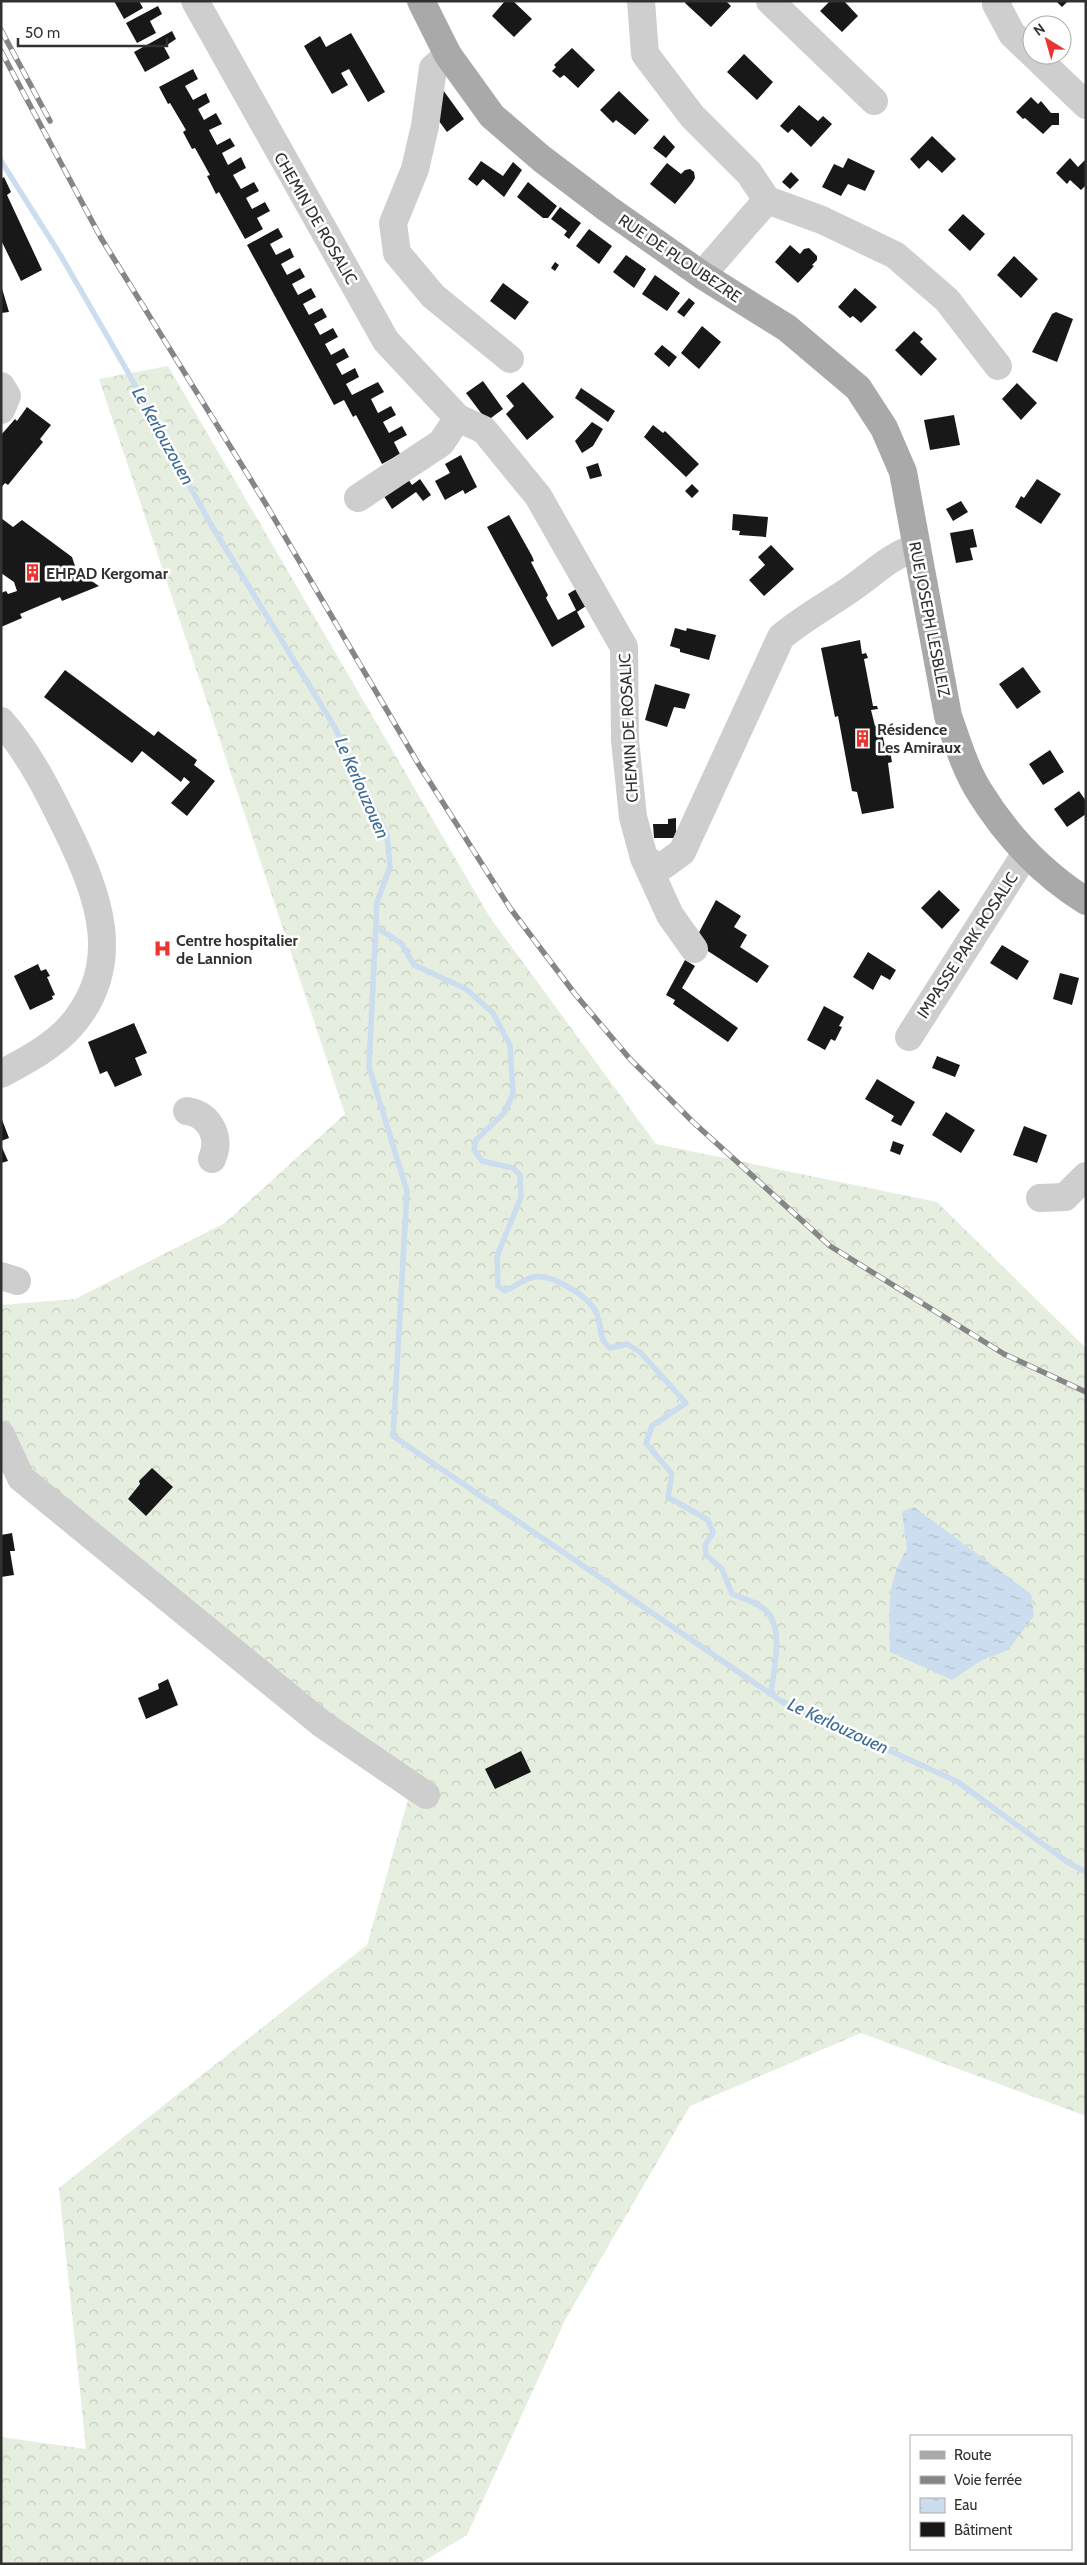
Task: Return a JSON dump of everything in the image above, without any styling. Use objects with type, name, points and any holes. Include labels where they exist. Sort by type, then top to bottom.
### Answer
[{"type":"main road","name":"RUE DE PLOUBEZRE","points":[[420,1],[448,55],[492,116],[542,159],[608,209],[702,275],[787,328],[858,388],[884,428],[903,472],[914,536]]},
{"type":"main road","name":"RUE JOSEPH LESBLEIZ","points":[[914,536],[948,716],[961,753],[979,791],[1026,854],[1068,891],[1086,901]]},
{"type":"street","name":"CHEMIN DE ROSALIC","points":[[195,1],[386,341],[458,418],[484,430],[538,496],[624,647],[625,740],[633,817],[644,858],[670,915],[694,948]]},
{"type":"street","points":[[641,1],[645,54],[692,116],[749,173],[767,200],[822,220],[895,255],[947,300],[998,366]]},
{"type":"street","points":[[770,1],[874,101]]},
{"type":"street","points":[[998,1],[996,4],[1012,34],[1022,44]]},
{"type":"street","points":[[448,55],[432,68],[425,126],[415,169],[393,222],[397,253],[433,296],[510,358]]},
{"type":"street","points":[[1044,65],[1086,105]]},
{"type":"street","points":[[702,275],[767,200]]},
{"type":"street","points":[[1,386],[7,396],[1,410]]},
{"type":"street","points":[[358,498],[441,443],[458,418]]},
{"type":"street","points":[[644,858],[660,868],[682,852],[781,637],[802,620],[849,590],[890,558],[914,536]]},
{"type":"street","points":[[1,1074],[38,1053],[70,1027],[89,999],[98,975],[104,943],[99,907],[89,876],[49,791],[9,731]]},
{"type":"street","name":"IMPASSE PARK ROSALIC","points":[[909,1036],[1026,854]]},
{"type":"street","points":[[187,1111],[197,1114],[210,1125],[216,1142],[212,1159]]},
{"type":"street","points":[[1040,1198],[1065,1197],[1086,1176]]},
{"type":"street","points":[[1,1435],[21,1478],[322,1724],[426,1795]]},
{"type":"green space","points":[[168,366],[489,916],[656,1144],[937,1202],[1086,1348],[1086,2116],[861,2033],[690,2106],[565,2320],[467,2535],[419,2564],[1,2564],[1,2437],[86,2449],[59,2188],[367,1945],[408,1800],[73,1536],[1,1471],[1,1305],[75,1299],[225,1223],[345,1114],[99,379]]},
{"type":"water","points":[[914,1507],[1031,1594],[1034,1616],[1008,1650],[982,1660],[952,1680],[890,1652],[890,1599],[892,1586],[895,1574],[907,1549],[902,1512]]},
{"type":"building","points":[[114,1],[139,1],[143,8],[124,19]]},
{"type":"building","points":[[505,1],[513,1],[532,19],[514,37],[492,16]]},
{"type":"building","points":[[686,1],[726,1],[731,6],[711,27],[685,3]]},
{"type":"building","points":[[830,1],[844,1],[858,16],[842,32],[820,11]]},
{"type":"building","points":[[1056,1],[1068,1],[1062,7]]},
{"type":"building","points":[[158,6],[162,14],[150,21],[156,33],[137,43],[126,23]]},
{"type":"building","points":[[172,31],[176,39],[164,47],[170,58],[145,72],[134,52]]},
{"type":"building","points":[[351,33],[385,92],[368,102],[349,69],[341,73],[348,85],[332,94],[304,46],[320,36],[326,47]]},
{"type":"building","points":[[572,48],[595,70],[578,88],[564,75],[560,78],[552,71],[556,67],[554,65]]},
{"type":"building","points":[[744,54],[773,82],[757,100],[727,72]]},
{"type":"building","points":[[193,69],[198,79],[185,86],[193,100],[206,93],[210,102],[198,109],[204,120],[216,113],[222,124],[209,130],[217,145],[230,138],[235,146],[222,153],[228,165],[241,157],[246,168],[233,175],[241,189],[254,182],[259,191],[246,198],[252,209],[265,202],[270,211],[257,218],[263,229],[245,239],[219,192],[216,194],[207,176],[210,175],[195,148],[192,149],[183,132],[186,130],[159,87]]},
{"type":"building","points":[[438,83],[464,119],[447,132],[433,113]]},
{"type":"building","points":[[619,91],[649,120],[635,135],[616,120],[613,123],[600,110]]},
{"type":"building","points":[[1031,97],[1038,104],[1041,101],[1051,113],[1059,113],[1059,125],[1052,125],[1043,134],[1016,112]]},
{"type":"building","points":[[799,105],[818,121],[823,116],[832,124],[811,147],[792,129],[788,133],[780,126]]},
{"type":"building","points":[[664,135],[675,147],[666,158],[653,148]]},
{"type":"building","points":[[932,136],[956,159],[942,173],[928,160],[919,169],[910,159]]},
{"type":"building","points":[[848,158],[875,171],[865,191],[848,184],[841,196],[822,187],[834,164],[843,168]]},
{"type":"building","points":[[1070,158],[1078,167],[1086,159],[1086,185],[1081,190],[1070,180],[1067,184],[1056,173]]},
{"type":"building","points":[[481,161],[503,176],[513,162],[522,170],[504,197],[483,179],[477,186],[468,179]]},
{"type":"building","points":[[667,163],[681,174],[685,170],[690,169],[694,172],[695,178],[675,204],[650,184]]},
{"type":"building","points":[[791,172],[799,180],[790,189],[782,182]]},
{"type":"building","points":[[4,177],[11,192],[7,195],[42,270],[21,281],[1,240],[1,179]]},
{"type":"building","points":[[528,182],[557,206],[548,218],[543,218],[517,197]]},
{"type":"building","points":[[560,207],[581,223],[569,239],[564,235],[567,231],[551,219]]},
{"type":"building","points":[[963,214],[985,234],[970,251],[948,230]]},
{"type":"building","points":[[278,228],[283,237],[270,244],[276,255],[290,248],[294,257],[281,264],[287,275],[300,268],[305,277],[292,284],[298,295],[311,288],[316,297],[303,304],[309,315],[322,308],[327,317],[314,324],[320,335],[333,328],[338,337],[325,344],[331,355],[344,348],[349,357],[336,364],[342,375],[355,368],[359,377],[346,384],[352,395],[378,382],[384,392],[371,399],[378,413],[391,406],[396,415],[383,422],[389,433],[402,426],[407,435],[394,442],[400,454],[382,464],[356,415],[353,417],[344,400],[334,405],[247,245]]},
{"type":"building","points":[[589,229],[612,246],[599,264],[576,246]]},
{"type":"building","points":[[790,245],[800,254],[804,249],[809,248],[817,256],[817,260],[812,265],[814,266],[798,283],[775,262]]},
{"type":"building","points":[[626,255],[646,269],[634,288],[613,272]]},
{"type":"building","points":[[1014,256],[1038,279],[1021,298],[997,275]]},
{"type":"building","points":[[555,262],[559,265],[555,271],[551,268]]},
{"type":"building","points":[[655,275],[680,293],[667,311],[642,294]]},
{"type":"building","points":[[503,283],[529,302],[515,320],[490,301]]},
{"type":"building","points":[[1,285],[9,312],[1,313]]},
{"type":"building","points":[[855,288],[877,307],[861,323],[853,316],[850,318],[838,307]]},
{"type":"building","points":[[689,298],[695,303],[684,317],[677,312]]},
{"type":"building","points":[[1056,312],[1073,319],[1057,362],[1032,352],[1052,314]]},
{"type":"building","points":[[702,326],[721,342],[699,369],[681,353]]},
{"type":"building","points":[[914,331],[923,339],[920,342],[937,359],[921,376],[895,350]]},
{"type":"building","points":[[662,345],[677,357],[669,367],[654,354]]},
{"type":"building","points":[[483,381],[503,409],[487,421],[466,393]]},
{"type":"building","points":[[523,382],[554,417],[527,440],[506,414],[514,406],[506,396]]},
{"type":"building","points":[[1017,383],[1037,403],[1021,420],[1002,399]]},
{"type":"building","points":[[581,388],[615,411],[608,422],[575,398]]},
{"type":"building","points":[[27,407],[51,425],[40,439],[43,442],[8,485],[5,483],[1,488],[1,435],[15,419],[17,421]]},
{"type":"building","points":[[954,415],[960,445],[930,450],[924,420]]},
{"type":"building","points":[[592,422],[603,429],[593,446],[582,453],[575,441]]},
{"type":"building","points":[[653,425],[663,433],[665,431],[699,464],[686,477],[644,437]]},
{"type":"building","points":[[461,455],[477,487],[465,494],[463,490],[445,500],[435,481],[450,473],[445,464]]},
{"type":"building","points":[[598,463],[602,476],[590,479],[586,467]]},
{"type":"building","points":[[406,476],[412,485],[420,479],[431,495],[423,501],[416,492],[392,509],[382,493]]},
{"type":"building","points":[[1037,479],[1061,494],[1041,524],[1015,507],[1021,496],[1024,498]]},
{"type":"building","points":[[692,484],[699,491],[692,498],[685,491]]},
{"type":"building","points":[[961,501],[968,512],[953,521],[946,509]]},
{"type":"building","points":[[733,514],[768,517],[766,537],[739,535],[740,531],[732,530]]},
{"type":"building","points":[[509,515],[532,556],[534,561],[531,562],[548,595],[546,598],[558,620],[576,610],[568,594],[581,586],[592,602],[577,612],[585,627],[552,647],[487,527]]},
{"type":"building","name":"EHPAD Kergomar","points":[[1,518],[13,527],[22,520],[72,557],[75,566],[61,573],[63,578],[78,572],[99,586],[62,601],[60,597],[20,614],[22,618],[1,627],[1,593],[6,591],[8,594],[17,591],[14,582],[1,573]]},
{"type":"building","points":[[973,529],[977,547],[970,548],[973,560],[956,563],[950,533]]},
{"type":"building","points":[[771,545],[794,569],[764,596],[749,580],[765,565],[758,557]]},
{"type":"building","points":[[675,628],[686,631],[687,628],[716,635],[709,660],[680,652],[680,649],[670,646]]},
{"type":"building","name":"Résidence Les Amiraux","points":[[860,640],[862,654],[866,653],[868,658],[864,659],[873,706],[877,706],[878,709],[871,710],[875,726],[880,725],[886,751],[890,751],[892,762],[888,763],[894,808],[862,814],[857,792],[852,791],[838,716],[835,717],[821,648]]},
{"type":"building","points":[[1023,667],[1041,692],[1017,709],[999,684]]},
{"type":"building","points":[[65,670],[154,736],[158,731],[197,760],[194,765],[215,781],[187,816],[171,803],[190,782],[184,777],[181,782],[142,751],[132,763],[44,697]]},
{"type":"building","points":[[655,684],[690,694],[685,709],[674,707],[667,727],[645,720]]},
{"type":"building","points":[[1050,750],[1064,772],[1043,785],[1029,764]]},
{"type":"building","points":[[1079,791],[1086,801],[1086,814],[1067,827],[1054,809]]},
{"type":"building","points":[[676,818],[676,838],[654,838],[653,824],[668,824],[668,819]]},
{"type":"building","points":[[939,890],[960,910],[942,929],[921,908]]},
{"type":"building","points":[[716,900],[741,916],[734,927],[747,935],[740,947],[769,966],[757,983],[694,942]]},
{"type":"building","points":[[1002,945],[1029,961],[1017,980],[990,963]]},
{"type":"building","points":[[868,952],[896,970],[890,980],[881,975],[873,990],[853,977]]},
{"type":"building","points":[[685,960],[695,966],[682,988],[738,1028],[728,1042],[673,1004],[675,1000],[666,995]]},
{"type":"building","points":[[38,964],[41,971],[46,969],[50,976],[47,977],[55,995],[52,996],[53,999],[30,1010],[14,976]]},
{"type":"building","points":[[1060,973],[1079,978],[1072,1005],[1053,999]]},
{"type":"building","points":[[824,1006],[844,1017],[839,1026],[842,1027],[835,1041],[831,1039],[825,1050],[807,1040]]},
{"type":"building","points":[[134,1023],[147,1053],[135,1058],[142,1075],[115,1087],[107,1071],[100,1074],[88,1042]]},
{"type":"building","points":[[937,1056],[960,1065],[955,1077],[932,1068]]},
{"type":"building","points":[[877,1079],[915,1102],[901,1126],[891,1121],[894,1116],[865,1099]]},
{"type":"building","points":[[946,1112],[975,1130],[961,1153],[932,1135]]},
{"type":"building","points":[[1,1117],[9,1138],[1,1141]]},
{"type":"building","points":[[1024,1126],[1047,1135],[1037,1163],[1013,1155]]},
{"type":"building","points":[[893,1141],[904,1145],[900,1155],[890,1151]]},
{"type":"building","points":[[1,1145],[8,1161],[1,1163]]},
{"type":"building","points":[[152,1468],[173,1487],[146,1516],[128,1499],[140,1484],[139,1481]]},
{"type":"building","points":[[12,1533],[15,1551],[10,1551],[14,1575],[1,1577],[1,1535]]},
{"type":"building","points":[[168,1679],[178,1705],[146,1719],[138,1698],[159,1689],[158,1684]]},
{"type":"building","points":[[521,1751],[531,1772],[495,1789],[485,1769]]},
{"type":"waterway","points":[[1,161],[61,256],[125,367],[210,523],[334,726],[387,835],[390,867],[377,902],[369,1067],[407,1191],[393,1436],[784,1703]]},
{"type":"waterway","name":"Le Kerlouzouen","points":[[377,928],[401,943],[414,965],[466,989],[493,1013],[510,1045],[513,1093],[505,1112],[476,1140],[474,1150],[482,1161],[513,1168],[520,1175],[521,1197],[497,1256],[498,1286],[505,1291],[530,1278],[541,1277],[560,1282],[570,1288],[587,1300],[593,1307],[599,1319],[603,1340],[610,1348],[627,1344],[640,1352],[686,1403],[652,1426],[646,1443],[672,1474],[668,1497],[708,1520],[713,1533],[705,1545],[706,1555],[722,1569],[732,1594],[757,1604],[770,1616],[776,1636],[776,1660],[771,1692],[773,1693]]},
{"type":"waterway","name":"Le Kerlouzouen","points":[[782,1701],[958,1782],[1069,1863],[1086,1872]]},
{"type":"railway","points":[[1,30],[50,121]]},
{"type":"railway","points":[[1,51],[101,238],[264,501],[419,765],[510,908],[575,994],[630,1059],[693,1122],[830,1246],[1004,1354],[1086,1392]]},
{"type":"place","name":"EHPAD Kergomar","points":[[32,573]]},
{"type":"place","name":"Résidence Les Amiraux","points":[[863,738]]},
{"type":"place","name":"Centre hospitalier de Lannion","points":[[162,949]]}]
